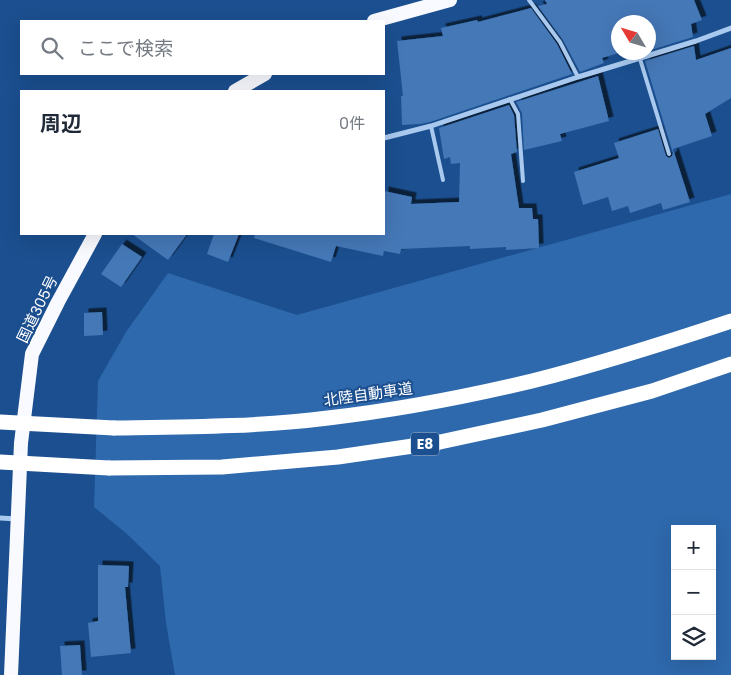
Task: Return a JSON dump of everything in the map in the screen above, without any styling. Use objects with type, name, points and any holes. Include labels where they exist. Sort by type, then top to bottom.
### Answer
[{"type":"highway","points":[[378,20],[450,0]]},
{"type":"highway","points":[[237,90],[262,75]]},
{"type":"highway","name":"国道305号","points":[[12,675],[21,443],[32,354],[94,235]]},
{"type":"highway","name":"北陸自動車道","points":[[0,422],[114,428],[225,427],[328,418],[430,403],[532,381],[637,352],[731,321]]},
{"type":"highway","name":"E8","points":[[0,462],[109,468],[232,466],[338,457],[440,442],[542,420],[643,394],[731,364]]},
{"type":"street","points":[[656,54],[731,28]]},
{"type":"street","points":[[385,138],[431,126],[578,77],[637,60]]},
{"type":"street","points":[[0,518],[17,519]]},
{"type":"lane","points":[[529,0],[560,42],[578,77]]},
{"type":"lane","points":[[640,60],[669,154]]},
{"type":"lane","points":[[510,99],[518,114],[523,181]]},
{"type":"lane","points":[[431,126],[443,180]]},
{"type":"shaded area","points":[[731,194],[731,675],[175,675],[166,623],[160,566],[127,534],[94,507],[98,381],[126,332],[168,273],[297,315]]},
{"type":"building","points":[[545,0],[694,0],[702,20],[691,24],[693,37],[656,49],[656,15],[611,15],[611,55],[602,58],[604,63],[580,72],[563,40],[538,6],[547,4]]},
{"type":"building","points":[[531,8],[557,44],[572,74],[430,122],[402,125],[401,96],[403,96],[397,41],[443,36],[441,28],[477,20],[478,22]]},
{"type":"building","points":[[694,46],[696,60],[731,48],[731,98],[705,114],[712,136],[673,149],[690,202],[663,210],[661,203],[630,213],[628,206],[612,211],[608,197],[583,205],[574,172],[619,158],[614,143],[658,129],[666,156],[669,158],[672,156],[673,153],[645,61],[656,60],[656,58]]},
{"type":"building","points":[[598,76],[609,121],[560,134],[562,141],[524,150],[522,113],[516,102]]},
{"type":"building","points":[[509,105],[514,115],[517,152],[511,154],[519,208],[532,208],[533,219],[538,219],[539,248],[506,250],[506,247],[470,249],[470,246],[401,249],[400,254],[384,251],[383,256],[336,246],[331,262],[254,238],[255,235],[385,235],[385,191],[412,197],[411,204],[459,202],[460,163],[451,164],[450,157],[444,159],[439,128]]},
{"type":"building","points":[[133,235],[186,235],[168,260]]},
{"type":"building","points":[[214,235],[239,235],[228,262],[207,254]]},
{"type":"building","points":[[122,244],[142,257],[121,287],[101,274]]},
{"type":"building","points":[[102,312],[103,335],[84,336],[84,313]]},
{"type":"building","points":[[98,565],[129,566],[128,587],[125,587],[131,653],[91,657],[88,623],[98,621]]},
{"type":"building","points":[[80,645],[82,675],[62,675],[60,646]]}]
